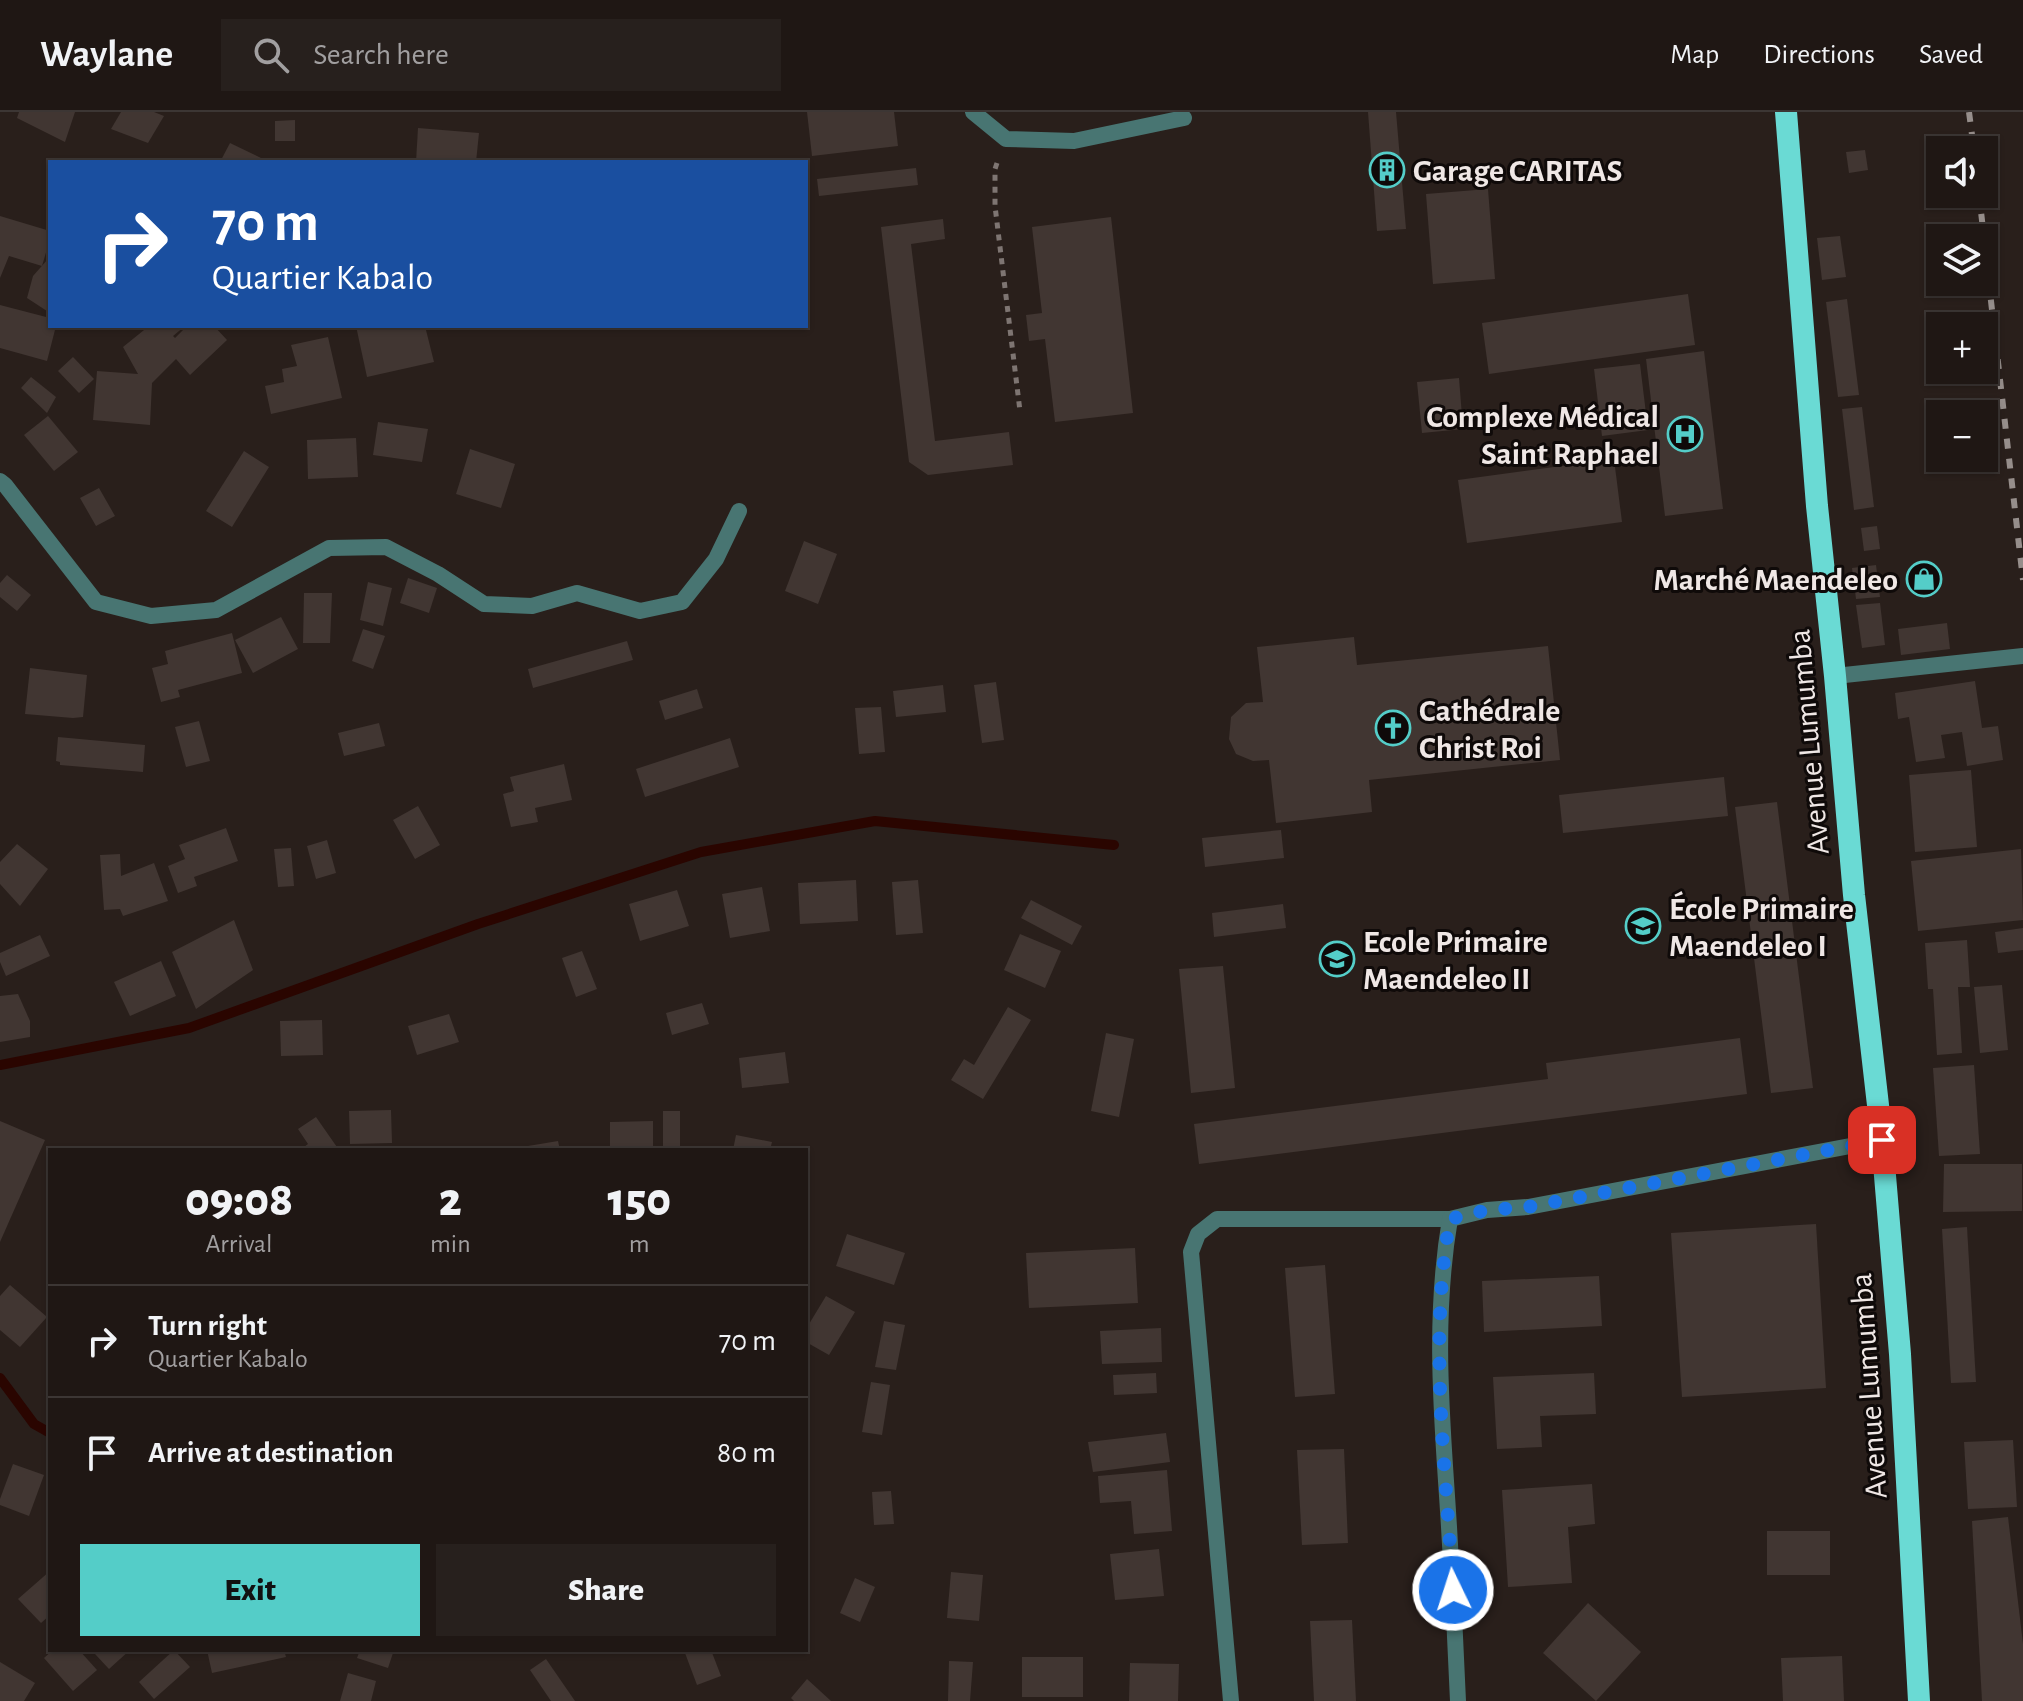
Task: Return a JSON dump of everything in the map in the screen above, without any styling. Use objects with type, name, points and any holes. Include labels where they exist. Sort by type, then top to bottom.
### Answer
[{"type":"highway","name":"Avenue Lumumba","points":[[1786,112],[1817,506],[1854,895],[1882,1140],[1900,1354],[1919,1701]]},
{"type":"street","points":[[973,112],[1006,139],[1074,141],[1184,118]]},
{"type":"street","points":[[0,481],[96,602],[151,616],[216,610],[329,548],[386,547],[438,574],[484,604],[532,606],[577,593],[640,611],[682,602],[716,559],[739,511]]},
{"type":"street","points":[[1835,676],[2023,656]]},
{"type":"street","points":[[1231,1701],[1191,1252],[1198,1234],[1217,1219],[1450,1219],[1882,1140]]},
{"type":"street","points":[[1450,1219],[1443,1260],[1440,1381],[1458,1701]]},
{"type":"path","points":[[1006,139],[995,169],[995,206],[1020,411]]},
{"type":"building","points":[[19,112],[75,112],[65,142],[17,118]]},
{"type":"building","points":[[121,112],[154,112],[164,116],[148,143],[111,129]]},
{"type":"building","points":[[807,112],[894,112],[898,146],[812,156]]},
{"type":"building","name":"Garage CARITAS","points":[[1368,112],[1396,112],[1406,229],[1377,231]]},
{"type":"building","points":[[295,120],[295,141],[275,141],[275,121]]},
{"type":"building","points":[[418,128],[479,133],[476,160],[416,160]]},
{"type":"building","points":[[230,143],[261,158],[260,160],[221,160]]},
{"type":"building","points":[[1865,150],[1868,170],[1849,173],[1846,152]]},
{"type":"building","points":[[916,168],[918,185],[819,196],[817,179]]},
{"type":"building","points":[[1488,189],[1495,279],[1433,284],[1426,194]]},
{"type":"building","points":[[0,216],[48,230],[48,246],[42,266],[9,256],[0,278]]},
{"type":"building","points":[[1111,217],[1133,413],[1055,422],[1045,339],[1029,341],[1026,315],[1042,313],[1032,227]]},
{"type":"building","points":[[943,219],[945,239],[911,244],[935,441],[1009,432],[1013,465],[928,475],[909,462],[881,227]]},
{"type":"building","points":[[1840,236],[1846,277],[1822,280],[1817,238]]},
{"type":"building","points":[[48,259],[48,312],[27,298],[33,276]]},
{"type":"building","points":[[1688,294],[1695,345],[1489,374],[1482,323]]},
{"type":"building","points":[[1847,299],[1859,395],[1838,397],[1826,302]]},
{"type":"building","points":[[0,305],[48,317],[48,328],[55,328],[47,361],[0,348]]},
{"type":"building","points":[[147,328],[183,328],[173,336],[175,338],[185,328],[216,328],[227,340],[190,375],[176,359],[152,383],[150,425],[93,420],[97,371],[138,374],[123,347]]},
{"type":"building","points":[[356,328],[426,328],[434,362],[367,377]]},
{"type":"building","points":[[328,337],[342,398],[271,414],[265,386],[284,382],[282,369],[297,366],[291,345]]},
{"type":"building","name":"Complexe Médical Saint Raphael","points":[[1704,351],[1723,509],[1665,516],[1646,359]]},
{"type":"building","points":[[73,357],[94,379],[79,393],[58,371]]},
{"type":"building","points":[[1640,364],[1648,430],[1602,436],[1594,369]]},
{"type":"building","points":[[31,377],[56,397],[47,413],[21,388]]},
{"type":"building","points":[[1459,378],[1463,429],[1422,433],[1417,382]]},
{"type":"building","points":[[1862,407],[1874,507],[1854,510],[1842,409]]},
{"type":"building","points":[[48,416],[78,452],[54,471],[24,435]]},
{"type":"building","points":[[378,422],[428,429],[422,462],[373,455]]},
{"type":"building","points":[[356,438],[358,477],[308,479],[307,440]]},
{"type":"building","points":[[470,449],[515,464],[501,508],[456,494]]},
{"type":"building","points":[[244,451],[269,467],[232,527],[206,511]]},
{"type":"building","points":[[1614,459],[1622,522],[1467,543],[1458,480]]},
{"type":"building","points":[[99,488],[115,516],[96,526],[80,498]]},
{"type":"building","points":[[1877,526],[1880,549],[1864,551],[1861,528]]},
{"type":"building","points":[[804,541],[837,554],[818,604],[785,591]]},
{"type":"building","points":[[1876,565],[1880,597],[1856,599],[1852,568]]},
{"type":"building","points":[[7,575],[31,595],[17,611],[0,597],[0,583]]},
{"type":"building","points":[[408,578],[437,588],[429,613],[400,603]]},
{"type":"building","points":[[368,582],[392,588],[383,626],[360,620]]},
{"type":"building","points":[[304,593],[332,593],[330,643],[303,643]]},
{"type":"building","points":[[1880,603],[1885,645],[1862,648],[1856,605]]},
{"type":"building","points":[[281,617],[298,649],[253,673],[235,640]]},
{"type":"building","points":[[1947,623],[1950,649],[1901,655],[1898,629]]},
{"type":"building","points":[[363,629],[385,636],[373,669],[352,661]]},
{"type":"building","points":[[232,633],[242,673],[178,690],[180,697],[161,702],[152,668],[168,664],[165,651]]},
{"type":"building","name":"Cathédrale Christ Roi","points":[[1354,637],[1357,665],[1548,646],[1560,760],[1369,780],[1372,812],[1276,823],[1269,760],[1253,761],[1236,754],[1229,739],[1231,717],[1246,703],[1263,702],[1257,647]]},
{"type":"building","points":[[627,641],[633,660],[533,688],[528,669]]},
{"type":"building","points":[[30,668],[87,675],[83,717],[25,714]]},
{"type":"building","points":[[1975,681],[1982,728],[1998,726],[2003,760],[1967,766],[1962,732],[1941,735],[1945,758],[1916,762],[1909,717],[1898,719],[1895,693]]},
{"type":"building","points":[[996,682],[1004,740],[982,743],[974,685]]},
{"type":"building","points":[[943,685],[946,712],[896,717],[893,691]]},
{"type":"building","points":[[697,689],[703,708],[665,720],[659,701]]},
{"type":"building","points":[[881,707],[885,752],[859,754],[855,708]]},
{"type":"building","points":[[199,721],[210,761],[186,767],[175,727]]},
{"type":"building","points":[[379,723],[385,746],[344,756],[338,733]]},
{"type":"building","points":[[58,737],[145,745],[143,772],[60,765],[56,761]]},
{"type":"building","points":[[730,738],[739,767],[645,797],[636,769]]},
{"type":"building","points":[[564,764],[572,800],[535,808],[538,822],[511,827],[503,794],[514,791],[510,777]]},
{"type":"building","points":[[1971,770],[1977,847],[1915,852],[1909,775]]},
{"type":"building","points":[[1724,777],[1728,816],[1563,833],[1559,795]]},
{"type":"building","points":[[1777,802],[1813,1088],[1771,1093],[1735,807]]},
{"type":"building","points":[[418,806],[440,845],[415,859],[393,820]]},
{"type":"building","points":[[226,828],[238,861],[194,877],[197,886],[178,893],[168,866],[185,859],[179,845]]},
{"type":"building","points":[[1281,830],[1284,858],[1205,867],[1202,838]]},
{"type":"building","points":[[327,840],[336,873],[316,879],[307,846]]},
{"type":"building","points":[[17,844],[48,869],[20,906],[0,884],[0,862]]},
{"type":"building","points":[[291,848],[294,886],[278,887],[274,849]]},
{"type":"building","points":[[2021,849],[2023,920],[1918,931],[1911,861]]},
{"type":"building","points":[[120,854],[121,876],[154,863],[168,901],[123,916],[120,909],[104,910],[100,855]]},
{"type":"building","points":[[856,880],[858,921],[800,924],[798,883]]},
{"type":"building","points":[[918,880],[923,933],[896,935],[892,882]]},
{"type":"building","points":[[762,887],[770,931],[730,938],[722,894]]},
{"type":"building","points":[[677,890],[689,926],[640,941],[629,904]]},
{"type":"building","points":[[1031,900],[1082,926],[1072,945],[1021,918]]},
{"type":"building","points":[[1283,904],[1286,928],[1214,937],[1212,913]]},
{"type":"building","points":[[234,920],[253,970],[196,1009],[172,952]]},
{"type":"building","points":[[2023,928],[2023,950],[1998,953],[1995,932]]},
{"type":"building","points":[[1020,934],[1061,951],[1045,988],[1004,970]]},
{"type":"building","points":[[40,935],[50,956],[6,976],[0,953]]},
{"type":"building","points":[[1967,940],[1970,987],[1958,987],[1962,1053],[1937,1055],[1933,989],[1928,989],[1925,943]]},
{"type":"building","points":[[582,951],[597,989],[576,997],[562,958]]},
{"type":"building","points":[[161,961],[176,996],[130,1016],[114,982]]},
{"type":"building","points":[[1223,966],[1235,1088],[1191,1093],[1179,969]]},
{"type":"building","points":[[2002,985],[2008,1050],[1980,1053],[1974,987]]},
{"type":"building","points":[[18,994],[30,1021],[30,1037],[0,1042],[0,996]]},
{"type":"building","points":[[702,1003],[709,1024],[672,1035],[666,1013]]},
{"type":"building","points":[[1008,1007],[1031,1020],[983,1099],[951,1080],[964,1059],[974,1065]]},
{"type":"building","points":[[449,1014],[459,1042],[417,1055],[408,1026]]},
{"type":"building","points":[[322,1020],[323,1055],[281,1056],[280,1021]]},
{"type":"building","points":[[1106,1033],[1134,1039],[1119,1117],[1091,1111]]},
{"type":"building","points":[[1740,1038],[1747,1094],[1199,1164],[1194,1124],[1548,1079],[1546,1063]]},
{"type":"building","points":[[785,1052],[789,1083],[742,1088],[739,1058]]},
{"type":"building","points":[[1974,1065],[1980,1154],[1939,1156],[1933,1068]]},
{"type":"building","points":[[391,1110],[392,1143],[350,1144],[349,1111]]},
{"type":"building","points":[[663,1111],[680,1111],[680,1148],[663,1148]]},
{"type":"building","points":[[316,1117],[338,1148],[303,1148],[308,1144],[298,1129]]},
{"type":"building","points":[[0,1121],[45,1140],[0,1242]]},
{"type":"building","points":[[653,1121],[653,1148],[610,1148],[610,1122]]},
{"type":"building","points":[[736,1135],[772,1142],[770,1148],[733,1148]]},
{"type":"building","points":[[558,1141],[560,1148],[516,1148]]},
{"type":"building","points":[[1944,1164],[2022,1164],[2022,1211],[1943,1212]]},
{"type":"building","points":[[1816,1224],[1826,1388],[1682,1397],[1671,1233]]},
{"type":"building","points":[[1967,1227],[1976,1382],[1951,1383],[1942,1229]]},
{"type":"building","points":[[847,1234],[905,1253],[894,1285],[836,1266]]},
{"type":"building","points":[[1135,1248],[1138,1303],[1029,1308],[1026,1253]]},
{"type":"building","points":[[1325,1265],[1335,1394],[1295,1397],[1285,1268]]},
{"type":"building","points":[[1599,1276],[1602,1326],[1484,1332],[1482,1281]]},
{"type":"building","points":[[10,1285],[47,1317],[20,1347],[0,1330],[0,1296]]},
{"type":"building","points":[[826,1296],[855,1312],[829,1355],[808,1343],[808,1326]]},
{"type":"building","points":[[884,1321],[905,1325],[896,1370],[875,1367]]},
{"type":"building","points":[[1161,1328],[1162,1362],[1102,1364],[1100,1331]]},
{"type":"building","points":[[1156,1373],[1157,1393],[1114,1395],[1113,1375]]},
{"type":"building","points":[[1594,1373],[1596,1414],[1540,1416],[1542,1447],[1497,1449],[1493,1377]]},
{"type":"building","points":[[871,1382],[890,1385],[882,1435],[862,1432]]},
{"type":"building","points":[[1166,1433],[1170,1462],[1093,1472],[1088,1442]]},
{"type":"building","points":[[2013,1440],[2017,1507],[1968,1509],[1964,1442]]},
{"type":"building","points":[[1344,1449],[1348,1543],[1302,1545],[1297,1450]]},
{"type":"building","points":[[13,1464],[44,1475],[29,1516],[0,1505]]},
{"type":"building","points":[[1167,1470],[1172,1531],[1134,1534],[1131,1501],[1100,1503],[1098,1476]]},
{"type":"building","points":[[1592,1484],[1595,1524],[1568,1527],[1572,1583],[1508,1587],[1502,1490]]},
{"type":"building","points":[[891,1491],[894,1524],[874,1525],[872,1492]]},
{"type":"building","points":[[2008,1517],[2023,1644],[2023,1701],[1982,1701],[1972,1521]]},
{"type":"building","points":[[1767,1531],[1830,1531],[1830,1575],[1767,1575]]},
{"type":"building","points":[[1159,1549],[1164,1596],[1115,1600],[1110,1554]]},
{"type":"building","points":[[951,1572],[983,1575],[979,1621],[947,1618]]},
{"type":"building","points":[[48,1573],[48,1617],[41,1623],[18,1599]]},
{"type":"building","points":[[855,1578],[875,1587],[860,1622],[840,1613]]},
{"type":"building","points":[[1588,1603],[1641,1652],[1596,1701],[1543,1653]]},
{"type":"building","points":[[1352,1620],[1356,1701],[1314,1701],[1310,1621]]},
{"type":"building","points":[[51,1652],[81,1652],[97,1670],[73,1691],[44,1658]]},
{"type":"building","points":[[97,1652],[128,1652],[109,1669],[95,1654]]},
{"type":"building","points":[[172,1652],[176,1652],[190,1667],[154,1699],[139,1682]]},
{"type":"building","points":[[207,1652],[285,1652],[286,1657],[212,1673]]},
{"type":"building","points":[[359,1652],[393,1652],[388,1668],[357,1658]]},
{"type":"building","points":[[712,1652],[721,1676],[697,1685],[685,1653]]},
{"type":"building","points":[[1842,1656],[1844,1701],[1783,1701],[1781,1658]]},
{"type":"building","points":[[1022,1657],[1083,1657],[1083,1697],[1022,1697]]},
{"type":"building","points":[[546,1659],[575,1701],[551,1701],[530,1670]]},
{"type":"building","points":[[949,1661],[973,1662],[970,1701],[948,1701]]},
{"type":"building","points":[[0,1662],[35,1683],[24,1701],[0,1701]]},
{"type":"building","points":[[1130,1663],[1179,1664],[1178,1701],[1129,1701]]},
{"type":"building","points":[[348,1673],[376,1681],[371,1701],[340,1701]]},
{"type":"building","points":[[807,1679],[831,1701],[794,1701],[791,1698]]},
{"type":"waterway","points":[[0,1065],[189,1028],[478,924],[701,852],[875,821],[1114,845]]},
{"type":"waterway","points":[[0,1378],[34,1424],[48,1432]]},
{"type":"railway","points":[[1969,112],[1972,136]]},
{"type":"railway","points":[[1981,208],[1982,224]]},
{"type":"railway","points":[[1990,296],[2023,580]]},
{"type":"place","name":"Garage CARITAS","points":[[1387,170]]},
{"type":"place","name":"Complexe Médical Saint Raphael","points":[[1685,434]]},
{"type":"place","name":"Marché Maendeleo","points":[[1924,579]]},
{"type":"place","name":"Cathédrale Christ Roi","points":[[1393,728]]},
{"type":"place","name":"École Primaire Maendeleo I","points":[[1643,926]]},
{"type":"place","name":"Ecole Primaire Maendeleo II","points":[[1337,959]]},
{"type":"route","points":[[1453,1590],[1440,1381],[1441,1291],[1450,1219],[1882,1140]]}]
